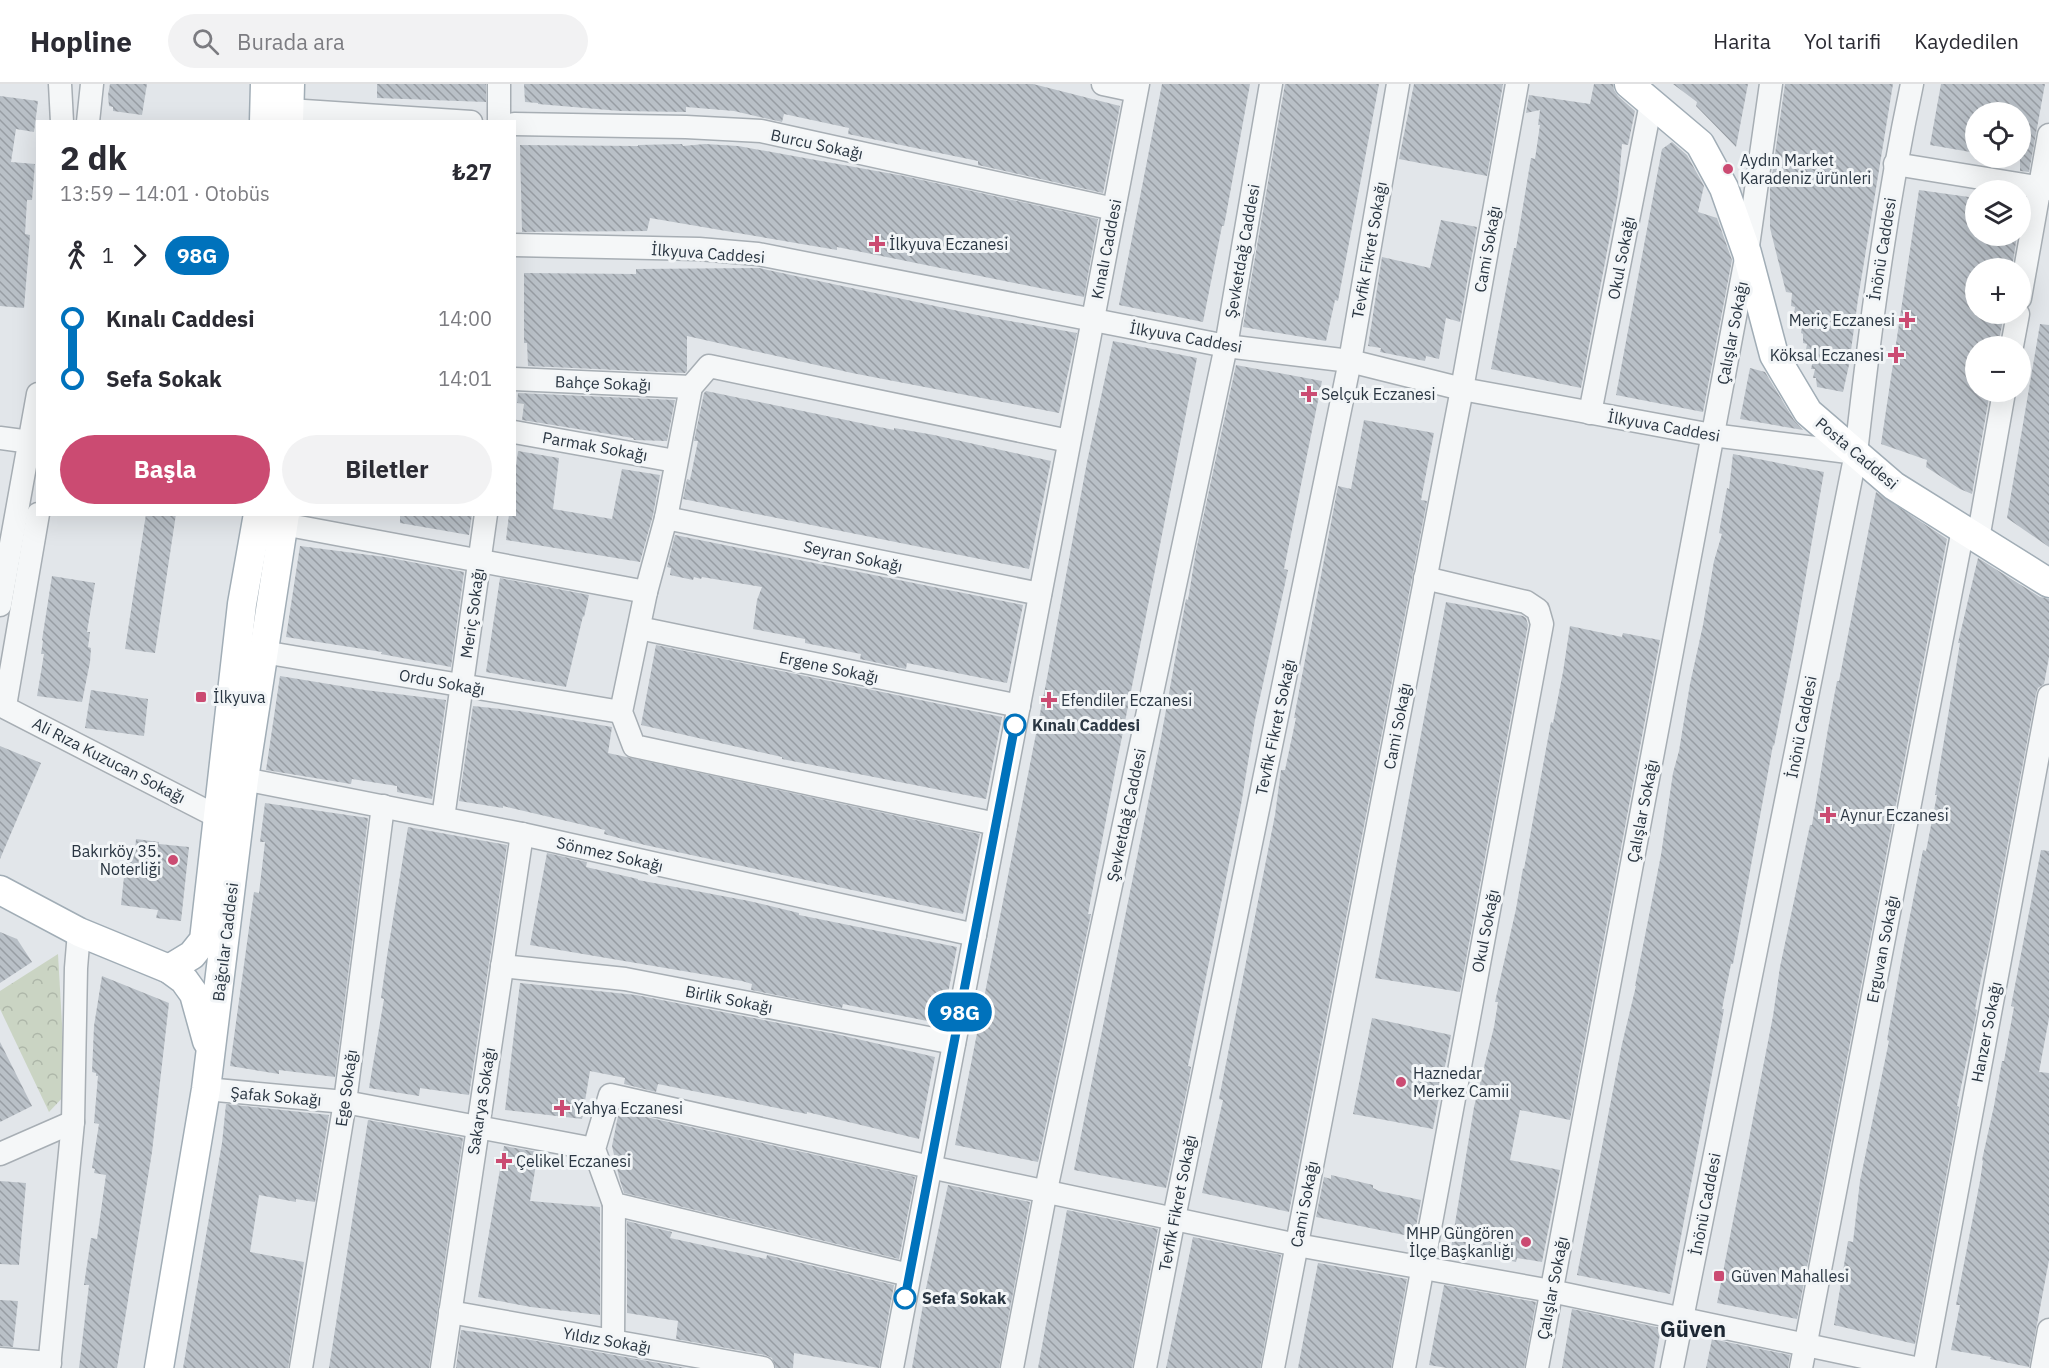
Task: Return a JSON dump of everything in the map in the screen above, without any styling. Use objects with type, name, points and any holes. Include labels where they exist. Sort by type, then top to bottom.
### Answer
[{"type":"main road","points":[[265,84],[283,109]]},
{"type":"main road","name":"Posta Caddesi","points":[[1629,84],[1700,144],[1724,188],[1747,253],[1774,355],[1808,412],[1894,486],[2049,583]]},
{"type":"main road","points":[[169,969],[192,955],[204,940],[242,604],[275,518]]},
{"type":"main road","name":"Bağcılar Caddesi","points":[[159,1368],[211,1054],[244,779],[263,652],[275,518]]},
{"type":"main road","points":[[0,890],[79,932],[169,969],[184,980],[194,994],[211,1054]]},
{"type":"street","points":[[60,84],[62,120]]},
{"type":"street","points":[[88,120],[92,84]]},
{"type":"street","points":[[499,84],[499,120]]},
{"type":"street","points":[[1103,84],[1137,88]]},
{"type":"street","name":"Şevketdağ Caddesi","points":[[1012,1368],[1046,1190],[1226,346],[1271,84]]},
{"type":"street","name":"Tevfik Fikret Sokağı","points":[[1145,1368],[1350,361],[1398,84]]},
{"type":"street","name":"Cami Sokağı","points":[[1273,1368],[1462,389],[1517,84]]},
{"type":"street","name":"Çalışlar Sokağı","points":[[1537,1368],[1747,253],[1771,84]]},
{"type":"street","name":"İnönü Caddesi","points":[[1672,1368],[1856,453],[1870,331],[1895,164],[1912,84]]},
{"type":"street","name":"Kınalı Caddesi","points":[[892,1368],[1137,88]]},
{"type":"street","name":"Okul Sokağı","points":[[1590,413],[1651,103]]},
{"type":"street","points":[[283,109],[442,120]]},
{"type":"street","name":"Burcu Sokağı","points":[[516,124],[686,127],[761,132],[1114,209]]},
{"type":"street","points":[[2029,258],[2044,188],[2049,135]]},
{"type":"street","points":[[1895,164],[2044,188]]},
{"type":"street","name":"İlkyuva Caddesi","points":[[516,245],[699,249],[758,254],[1226,346],[1350,361],[1462,389],[1590,413],[1712,435],[1856,453]]},
{"type":"street","points":[[996,824],[634,746],[621,712],[646,592],[666,518],[675,461],[691,387],[709,366],[1069,441]]},
{"type":"street","name":"Bahçe Sokağı","points":[[516,379],[691,387]]},
{"type":"street","name":"Erguvan Sokağı","points":[[1801,1368],[1971,534],[2002,402]]},
{"type":"street","points":[[0,605],[33,442],[36,413]]},
{"type":"street","name":"Parmak Sokağı","points":[[516,432],[675,461]]},
{"type":"street","points":[[0,438],[33,442]]},
{"type":"street","points":[[2,705],[38,516]]},
{"type":"street","name":"Meriç Sokağı","points":[[443,818],[486,516]]},
{"type":"street","points":[[275,518],[479,561],[646,592]]},
{"type":"street","name":"Seyran Sokağı","points":[[666,518],[1040,594]]},
{"type":"street","name":"Okul Sokağı","points":[[1404,1368],[1542,624],[1538,610],[1526,602],[1425,578]]},
{"type":"street","name":"Ergene Sokağı","points":[[639,628],[1019,706]]},
{"type":"street","name":"Ordu Sokağı","points":[[263,652],[621,712]]},
{"type":"street","name":"Hanzer Sokağı","points":[[1924,1368],[2049,696]]},
{"type":"street","name":"Ali Rıza Kuzucan Sokağı","points":[[2,705],[218,817]]},
{"type":"street","name":"Sönmez Sokağı","points":[[244,779],[522,834],[975,935]]},
{"type":"street","name":"Ege Sokağı","points":[[301,1368],[345,1102],[383,806]]},
{"type":"street","name":"Sakarya Sokağı","points":[[442,1368],[522,834]]},
{"type":"street","points":[[0,1359],[50,1366],[73,1122],[75,968],[79,932]]},
{"type":"street","name":"Birlik Sokağı","points":[[502,966],[625,979],[954,1044]]},
{"type":"street","name":"Şafak Sokağı","points":[[206,1089],[345,1102],[594,1149]]},
{"type":"street","points":[[613,1341],[614,1204],[594,1149],[610,1095],[930,1167],[1296,1245],[1551,1291],[1915,1368]]},
{"type":"street","points":[[0,1154],[73,1122]]},
{"type":"street","points":[[614,1204],[909,1275]]},
{"type":"street","name":"Yıldız Sokağı","points":[[450,1312],[763,1368]]},
{"type":"street","points":[[2042,1368],[2049,1330]]},
{"type":"green space","points":[[58,954],[66,1094],[49,1112],[0,1009],[0,991]]},
{"type":"building","points":[[110,84],[147,84],[142,115],[113,111],[113,107],[109,106]]},
{"type":"building","points":[[377,84],[486,84],[486,102],[377,98]]},
{"type":"building","points":[[524,84],[1033,84],[1120,106],[1103,193],[978,165],[978,161],[848,134],[849,128],[784,114],[782,122],[734,111],[686,107],[686,112],[620,111],[538,104],[525,102]]},
{"type":"building","points":[[1162,84],[1250,84],[1224,226],[1222,226],[1203,322],[1119,305]]},
{"type":"building","points":[[1285,84],[1379,84],[1338,301],[1335,300],[1326,341],[1243,327]]},
{"type":"building","points":[[1414,84],[1503,84],[1487,176],[1399,159]]},
{"type":"building","points":[[1594,84],[1613,84],[1618,96],[1635,111],[1628,145],[1622,144],[1618,194],[1581,388],[1491,369],[1514,248],[1516,248],[1531,158],[1535,159],[1540,125],[1538,125],[1540,110],[1526,113],[1529,95],[1590,104]]},
{"type":"building","points":[[1673,84],[1748,84],[1736,147],[1696,106],[1697,102]]},
{"type":"building","points":[[1785,84],[1893,84],[1843,392],[1817,387],[1816,378],[1813,378],[1815,369],[1811,369],[1813,360],[1808,360],[1809,356],[1805,355],[1807,344],[1803,343],[1802,324],[1797,323],[1800,312],[1794,314],[1795,307],[1791,306],[1792,293],[1786,292],[1770,228],[1770,189]]},
{"type":"building","points":[[1941,84],[2045,84],[2031,161],[2031,102],[1965,102],[1965,151],[1930,145]]},
{"type":"building","points":[[0,96],[38,101],[34,132],[16,129],[11,162],[35,164],[32,200],[27,200],[25,234],[30,235],[24,308],[0,306]]},
{"type":"building","points":[[1672,142],[1687,155],[1704,186],[1698,212],[1717,218],[1732,260],[1703,412],[1616,395],[1662,149]]},
{"type":"building","points":[[682,144],[683,146],[705,144],[738,146],[904,176],[1098,219],[1084,297],[837,247],[837,250],[650,218],[647,231],[522,232],[520,145]]},
{"type":"building","points":[[2020,168],[2030,168],[2029,172],[2020,171]]},
{"type":"building","points":[[1919,190],[1965,196],[1965,246],[2015,246],[2014,258],[1965,258],[1965,324],[2002,324],[2000,336],[1965,336],[1965,402],[1988,402],[1972,494],[1926,467],[1927,460],[1881,444]]},
{"type":"building","points":[[1441,220],[1477,227],[1460,322],[1446,318],[1439,359],[1426,356],[1425,361],[1380,352],[1381,348],[1368,346],[1382,257],[1430,268]]},
{"type":"building","points":[[759,268],[977,315],[1077,333],[1059,413],[852,373],[687,336],[687,371],[685,373],[528,366],[527,343],[524,343],[524,273],[636,274],[636,269]]},
{"type":"building","points":[[2040,324],[2049,325],[2049,547],[2007,518],[2027,402],[2031,402],[2031,377]]},
{"type":"building","points":[[1113,341],[1197,358],[1088,914],[1091,914],[1038,1162],[955,1145],[1087,462]]},
{"type":"building","points":[[1236,365],[1322,381],[1284,569],[1288,570],[1255,720],[1241,805],[1188,1066],[1191,1067],[1189,1079],[1166,1188],[1074,1170],[1160,743],[1186,599],[1188,600],[1196,551]]},
{"type":"building","points":[[1750,368],[1765,372],[1794,420],[1803,430],[1740,419]]},
{"type":"building","points":[[706,391],[894,430],[894,428],[934,435],[1051,461],[1029,569],[683,499],[687,479],[690,480],[698,441],[694,441]]},
{"type":"building","points":[[518,393],[675,400],[667,441],[634,440],[522,420],[524,404],[517,403]]},
{"type":"building","points":[[1364,420],[1434,433],[1421,500],[1427,501],[1289,1212],[1202,1193],[1223,1100],[1219,1099],[1275,815],[1281,770],[1285,770],[1296,718],[1294,718],[1338,486],[1351,489]]},
{"type":"building","points":[[518,451],[559,458],[553,509],[612,519],[622,469],[660,475],[653,515],[640,562],[506,540],[509,516],[516,516]]},
{"type":"building","points":[[1733,454],[1824,472],[1793,650],[1773,745],[1733,964],[1731,964],[1722,1009],[1724,1009],[1670,1294],[1577,1275],[1622,1044],[1636,986],[1661,855],[1673,773],[1714,561],[1722,534],[1719,533],[1727,488],[1729,489]]},
{"type":"building","points":[[1876,492],[1947,539],[1797,1319],[1717,1303],[1773,1016],[1780,967],[1810,825],[1812,825],[1837,681],[1839,681]]},
{"type":"building","points":[[146,516],[176,516],[155,653],[125,649]]},
{"type":"building","points":[[400,516],[472,516],[469,535],[400,523]]},
{"type":"building","points":[[675,535],[1023,605],[1007,683],[907,663],[906,669],[860,659],[861,654],[805,643],[805,639],[753,629],[757,600],[762,587],[702,577],[701,579],[694,577],[693,580],[670,575],[671,568],[667,567]]},
{"type":"building","points":[[300,546],[385,557],[464,572],[451,667],[381,654],[382,652],[286,637]]},
{"type":"building","points":[[1978,558],[2040,597],[2049,599],[2049,657],[2044,684],[2038,688],[2036,694],[1975,1009],[1977,1010],[1957,1106],[1959,1107],[1915,1344],[1834,1325],[1848,1241],[1853,1242],[1860,1181],[1889,1041],[1887,1040],[1903,951],[1923,850],[1926,851],[1937,795],[1935,795],[1960,643],[1958,643]]},
{"type":"building","points":[[52,576],[95,583],[87,632],[90,632],[88,647],[91,648],[90,662],[82,702],[37,696],[44,654],[41,654],[42,640]]},
{"type":"building","points":[[500,578],[589,595],[566,687],[486,672]]},
{"type":"building","points":[[1446,602],[1523,616],[1528,625],[1460,992],[1375,978]]},
{"type":"building","points":[[1570,626],[1622,637],[1623,633],[1660,640],[1570,1120],[1520,1110],[1510,1160],[1560,1170],[1542,1262],[1517,1258],[1516,1262],[1451,1248],[1474,1107],[1494,1027],[1498,1002],[1495,1002],[1524,869]]},
{"type":"building","points":[[656,645],[1002,717],[986,799],[782,759],[782,757],[641,725]]},
{"type":"building","points":[[280,676],[446,700],[432,799],[397,792],[397,786],[352,779],[351,784],[266,770]]},
{"type":"building","points":[[91,690],[148,699],[144,736],[85,728]]},
{"type":"building","points":[[473,706],[519,711],[612,727],[608,753],[980,834],[963,914],[645,845],[604,834],[605,830],[503,806],[503,808],[459,801]]},
{"type":"building","points":[[0,746],[41,763],[0,859]]},
{"type":"building","points":[[265,803],[368,818],[335,1077],[279,1070],[279,1074],[230,1066],[254,892],[259,893],[265,842],[260,842]]},
{"type":"building","points":[[408,827],[507,845],[469,1095],[420,1088],[419,1096],[369,1088]]},
{"type":"building","points":[[136,839],[189,847],[181,921],[156,918],[158,910],[121,905],[127,849],[135,850]]},
{"type":"building","points":[[2041,850],[2049,851],[2049,1018],[2039,1072],[2049,1073],[2049,1260],[2029,1367],[1951,1350],[1960,1305],[1956,1305],[1982,1160],[2002,1061],[2004,1061],[2014,1007],[2011,1006]]},
{"type":"building","points":[[547,853],[587,862],[586,867],[638,880],[749,901],[799,913],[799,915],[957,947],[942,1024],[843,1004],[842,1008],[751,990],[752,984],[742,981],[530,945]]},
{"type":"building","points":[[0,932],[17,939],[32,962],[0,983]]},
{"type":"building","points":[[102,976],[169,1003],[152,1152],[117,1368],[79,1368],[89,1285],[84,1285],[91,1238],[97,1239],[106,1175],[94,1173],[95,1169],[92,1168],[99,1124],[94,1123],[98,1076],[92,1072],[94,1026]]},
{"type":"building","points":[[520,983],[636,995],[840,1035],[935,1057],[919,1139],[807,1112],[807,1114],[658,1084],[656,1092],[624,1084],[625,1078],[590,1071],[582,1119],[505,1110]]},
{"type":"building","name":"Haznedar Merkez Camii","points":[[1372,1018],[1451,1035],[1433,1129],[1353,1114]]},
{"type":"building","points":[[0,1042],[32,1106],[0,1122]]},
{"type":"building","points":[[226,1104],[329,1115],[315,1202],[296,1199],[296,1202],[259,1195],[250,1252],[304,1262],[288,1368],[183,1368],[222,1143]]},
{"type":"building","points":[[619,1111],[915,1177],[899,1259],[624,1193],[612,1146]]},
{"type":"building","points":[[368,1120],[463,1138],[429,1368],[329,1368]]},
{"type":"building","points":[[504,1146],[538,1152],[530,1201],[600,1207],[600,1315],[531,1307],[478,1297]]},
{"type":"building","points":[[1331,1175],[1373,1185],[1373,1188],[1379,1191],[1421,1200],[1414,1237],[1316,1217],[1324,1177],[1331,1179]]},
{"type":"building","points":[[0,1181],[26,1183],[19,1265],[0,1264]]},
{"type":"building","points":[[948,1185],[1030,1202],[999,1368],[912,1368]]},
{"type":"building","points":[[1067,1210],[1158,1229],[1132,1368],[1038,1368]]},
{"type":"building","points":[[627,1221],[672,1232],[670,1238],[766,1259],[767,1255],[894,1285],[879,1368],[794,1353],[793,1368],[776,1368],[772,1358],[765,1355],[676,1339],[678,1321],[627,1313]]},
{"type":"building","points":[[1193,1237],[1281,1255],[1260,1368],[1166,1368]]},
{"type":"building","points":[[1318,1263],[1407,1279],[1391,1368],[1298,1368]]},
{"type":"building","points":[[1444,1285],[1536,1302],[1524,1368],[1447,1368],[1429,1365]]},
{"type":"building","points":[[0,1300],[18,1301],[13,1347],[0,1346]]},
{"type":"building","points":[[1572,1309],[1661,1328],[1654,1368],[1562,1368]]},
{"type":"building","points":[[461,1330],[520,1338],[686,1368],[456,1368]]},
{"type":"building","points":[[1712,1339],[1790,1355],[1788,1368],[1706,1368]]},
{"type":"bus line","name":"98G","points":[[905,1298],[1015,725]]},
{"type":"place","name":"Aydın Market Karadeniz ürünleri","points":[[1728,169]]},
{"type":"place","name":"İlkyuva Eczanesi","points":[[877,244]]},
{"type":"place","name":"Meriç Eczanesi","points":[[1907,320]]},
{"type":"place","name":"Köksal Eczanesi","points":[[1896,355]]},
{"type":"place","name":"Selçuk Eczanesi","points":[[1309,394]]},
{"type":"place","name":"İlkyuva","points":[[201,697]]},
{"type":"place","name":"Efendiler Eczanesi","points":[[1049,700]]},
{"type":"place","name":"Kınalı Caddesi","points":[[1015,725]]},
{"type":"place","name":"Aynur Eczanesi","points":[[1828,815]]},
{"type":"place","name":"Bakırköy 35. Noterliği","points":[[173,860]]},
{"type":"place","name":"Haznedar Merkez Camii","points":[[1401,1082]]},
{"type":"place","name":"Yahya Eczanesi","points":[[562,1108]]},
{"type":"place","name":"Çelikel Eczanesi","points":[[504,1161]]},
{"type":"place","name":"MHP Güngören İlçe Başkanlığı","points":[[1526,1242]]},
{"type":"place","name":"Güven Mahallesi","points":[[1719,1276]]},
{"type":"place","name":"Sefa Sokak","points":[[905,1298]]},
{"type":"district","name":"Güven","points":[[1693,1329]]}]
